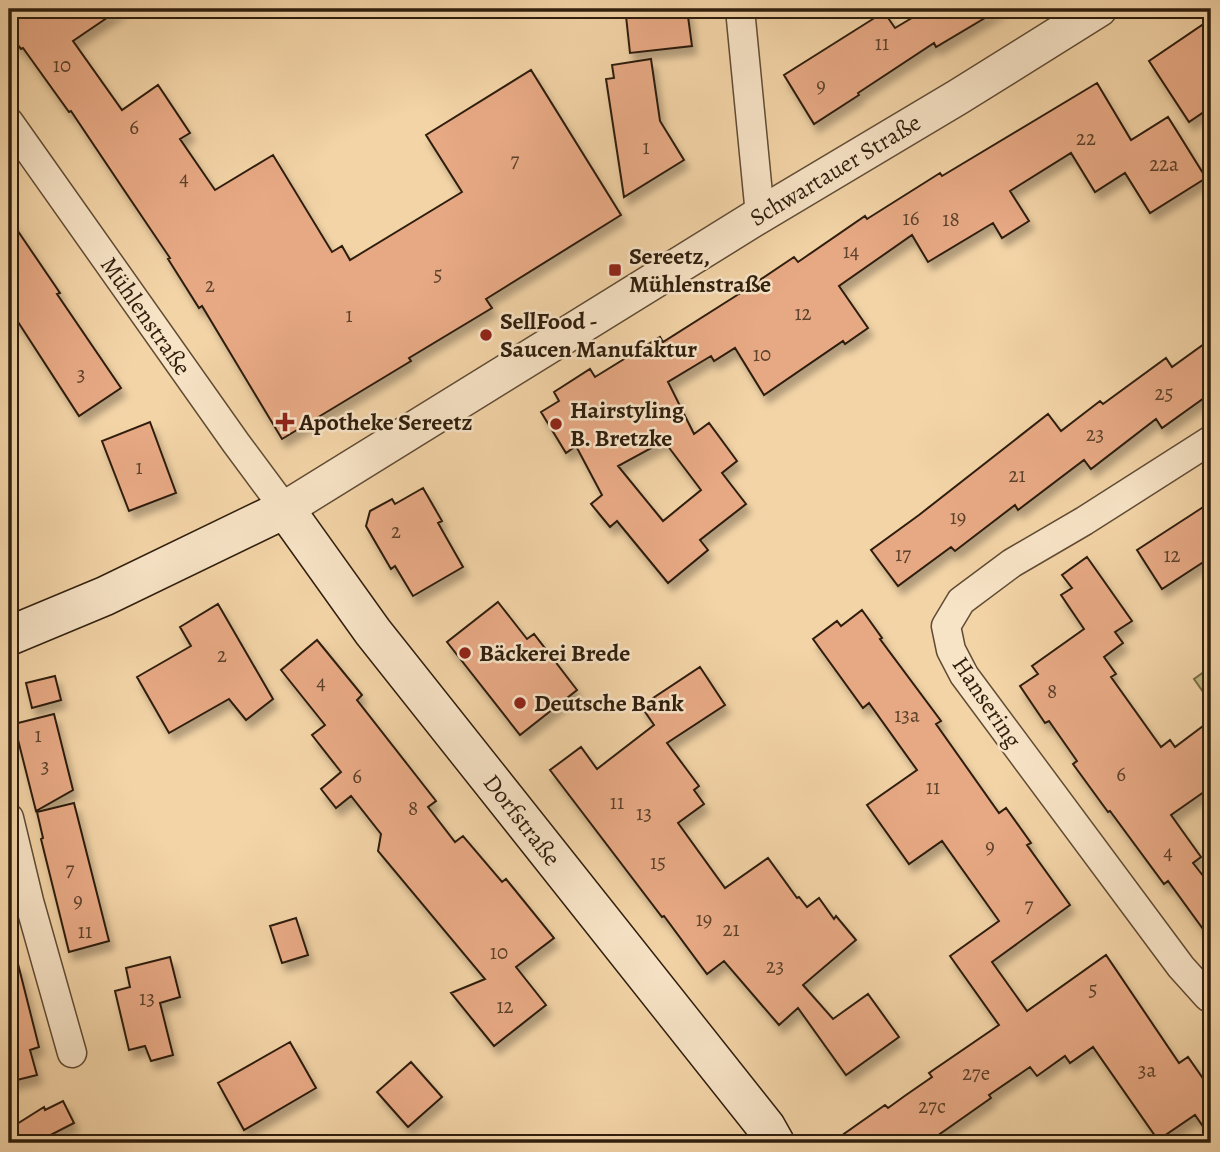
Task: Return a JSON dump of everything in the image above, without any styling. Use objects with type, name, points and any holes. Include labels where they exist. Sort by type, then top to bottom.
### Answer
[{"type":"main road","points":[[9,636],[105,596],[285,509]]},
{"type":"main road","name":"Dorfstraße","points":[[285,509],[373,632],[775,1138]]},
{"type":"street","points":[[740,9],[760,215]]},
{"type":"street","name":"Schwartauer Straße","points":[[285,509],[1099,9]]},
{"type":"street","name":"Mühlenstraße","points":[[9,122],[285,509]]},
{"type":"street","name":"Hansering","points":[[1211,440],[1084,521],[1012,563],[961,601],[946,626],[951,650],[964,675],[1181,967],[1211,998]]},
{"type":"street","points":[[9,818],[29,901],[72,1053]]},
{"type":"shaded area","points":[[1211,667],[1211,703],[1194,679]]},
{"type":"building","points":[[9,9],[120,9],[73,41],[122,110],[158,85],[190,133],[180,139],[215,190],[273,155],[332,252],[342,246],[350,260],[462,192],[426,135],[531,70],[621,215],[486,299],[492,308],[282,439],[202,306],[199,308],[168,259],[170,258],[71,111],[69,112],[9,33]]},
{"type":"building","points":[[687,9],[692,46],[630,53],[626,16]]},
{"type":"building","points":[[927,9],[1000,9],[936,47],[934,43],[814,124],[784,75],[884,12],[895,28]]},
{"type":"building","points":[[1211,19],[1211,107],[1189,122],[1149,61]]},
{"type":"building","points":[[651,59],[660,121],[684,160],[624,197],[606,79],[614,78],[612,65]]},
{"type":"building","points":[[1097,83],[1131,140],[1168,117],[1206,178],[1150,213],[1125,173],[1095,192],[1071,153],[1010,191],[1029,221],[1002,238],[993,223],[928,262],[912,235],[839,286],[868,328],[845,344],[843,341],[764,395],[735,348],[714,361],[711,356],[668,382],[694,434],[709,423],[737,461],[722,473],[746,504],[700,540],[708,550],[668,583],[617,521],[610,527],[591,504],[602,495],[576,446],[566,453],[541,412],[559,401],[554,392],[590,369],[595,377],[660,337],[663,342],[794,257],[798,262],[865,216],[867,219],[940,173],[942,176]],"holes":[[[664,441],[701,490],[663,521],[618,466]]]},
{"type":"building","points":[[9,218],[121,388],[79,416],[9,308]]},
{"type":"building","points":[[1211,339],[1211,393],[1162,428],[1156,419],[1091,469],[1084,460],[1018,510],[1015,505],[955,551],[951,547],[898,586],[871,550],[1048,414],[1061,431],[1100,401],[1103,404],[1166,358],[1172,367]]},
{"type":"building","points":[[150,422],[176,493],[129,511],[102,441]]},
{"type":"building","points":[[423,488],[442,521],[438,523],[463,567],[413,596],[395,566],[391,569],[366,526],[370,511],[392,499],[395,504]]},
{"type":"building","points":[[1211,502],[1211,557],[1162,589],[1137,550]]},
{"type":"building","points":[[1087,557],[1132,621],[1115,632],[1123,643],[1104,657],[1116,674],[1111,677],[1161,747],[1170,740],[1175,747],[1211,720],[1211,787],[1171,815],[1201,857],[1193,863],[1211,886],[1211,940],[1168,881],[1164,884],[1110,811],[1108,812],[1073,764],[1077,761],[1049,721],[1045,723],[1020,686],[1038,674],[1032,666],[1084,629],[1061,595],[1072,588],[1062,575]]},
{"type":"building","points":[[498,602],[527,639],[534,634],[577,690],[520,735],[447,642]]},
{"type":"building","points":[[218,604],[273,699],[246,720],[229,699],[169,733],[137,677],[191,646],[180,627]]},
{"type":"building","points":[[862,610],[882,638],[880,639],[941,721],[936,724],[999,813],[1006,808],[1031,843],[1027,845],[1070,905],[992,962],[1027,1011],[1106,955],[1179,1063],[1188,1057],[1211,1090],[1211,1138],[1195,1115],[1158,1140],[1093,1047],[1070,1063],[1065,1056],[1037,1076],[1030,1067],[927,1143],[831,1143],[885,1105],[888,1108],[932,1077],[929,1073],[999,1025],[950,956],[999,921],[942,841],[909,864],[867,805],[917,770],[869,703],[863,708],[813,639],[837,621],[841,626]]},
{"type":"building","points":[[317,640],[362,695],[357,700],[436,801],[428,807],[455,842],[463,836],[502,882],[506,879],[554,938],[516,967],[546,1005],[494,1046],[451,993],[485,979],[378,851],[381,834],[351,796],[336,808],[321,789],[341,772],[312,735],[325,725],[281,670]]},
{"type":"building","points":[[700,667],[725,705],[667,743],[699,786],[694,790],[704,804],[678,823],[725,888],[768,858],[797,898],[807,907],[819,898],[834,919],[836,916],[856,940],[803,985],[833,1019],[868,994],[899,1037],[846,1075],[798,1008],[779,1025],[724,961],[707,974],[550,770],[581,747],[597,769],[654,725],[641,706]]},
{"type":"building","points":[[55,676],[61,700],[32,708],[26,683]]},
{"type":"building","points":[[54,714],[73,790],[36,811],[14,724]]},
{"type":"building","points":[[74,803],[109,941],[69,952],[41,839],[43,838],[37,812]]},
{"type":"building","points":[[296,918],[308,955],[282,963],[270,926]]},
{"type":"building","points":[[170,957],[180,997],[160,1003],[173,1055],[151,1061],[145,1046],[129,1050],[115,991],[130,987],[126,968]]},
{"type":"building","points":[[18,964],[39,1047],[30,1050],[37,1075],[9,1082],[9,965]]},
{"type":"building","points":[[290,1042],[316,1088],[244,1130],[218,1083]]},
{"type":"building","points":[[411,1062],[442,1097],[408,1127],[377,1092]]},
{"type":"building","points":[[63,1101],[74,1123],[35,1143],[9,1143],[9,1129],[44,1107],[45,1110]]},
{"type":"place","name":"Sereetz, Mühlenstraße","points":[[615,270]]},
{"type":"place","name":"SellFood - Saucen Manufaktur","points":[[486,335]]},
{"type":"place","name":"Apotheke Sereetz","points":[[285,422]]},
{"type":"place","name":"Hairstyling B. Bretzke","points":[[556,424]]},
{"type":"place","name":"Bäckerei Brede","points":[[465,653]]},
{"type":"place","name":"Deutsche Bank","points":[[520,703]]}]
